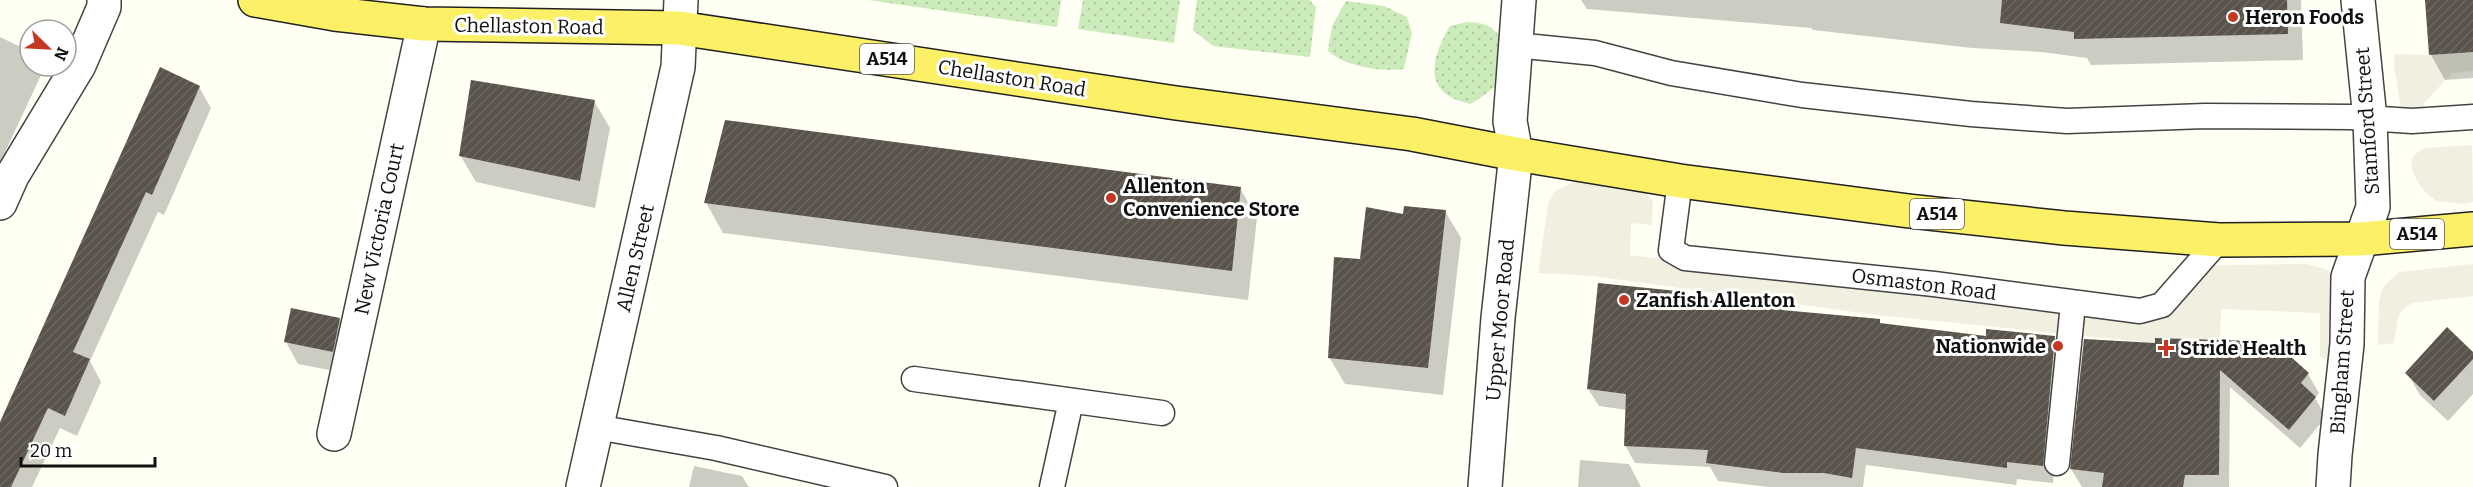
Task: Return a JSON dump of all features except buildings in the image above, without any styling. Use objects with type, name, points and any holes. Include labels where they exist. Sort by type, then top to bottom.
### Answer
[{"type":"main road","name":"Chellaston Road","points":[[255,0],[335,7],[424,24],[680,14],[1165,101],[1412,134],[1516,154]]},
{"type":"main road","name":"A514","points":[[1516,154],[1680,180],[2042,226],[2219,240],[2361,239],[2473,229]]},
{"type":"street","points":[[0,203],[12,176],[79,65],[104,8],[104,0]]},
{"type":"street","name":"Upper Moor Road","points":[[1485,487],[1498,318],[1516,154],[1510,121],[1519,0]]},
{"type":"street","name":"Stamford Street","points":[[2358,0],[2370,119],[2373,207],[2361,239]]},
{"type":"street","name":"Allen Street","points":[[583,487],[678,67],[680,14]]},
{"type":"street","name":"New Victoria Court","points":[[334,434],[424,24]]},
{"type":"street","name":"Bingham Street","points":[[2333,487],[2334,455],[2347,344],[2348,277],[2361,239]]},
{"type":"lane","points":[[1515,45],[1595,53],[1671,72],[1802,95],[1971,114],[2067,121],[2205,116],[2351,117],[2412,121],[2473,117]]},
{"type":"lane","name":"Osmaston Road","points":[[1680,180],[1671,250],[1685,258],[1934,284],[2073,304],[2140,311],[2162,305],[2219,240]]},
{"type":"lane","points":[[2058,462],[2073,304]]},
{"type":"lane","points":[[914,379],[1162,413]]},
{"type":"lane","points":[[1052,487],[1071,401]]},
{"type":"lane","points":[[596,427],[716,448],[885,487]]},
{"type":"green space","points":[[868,0],[1061,0],[1057,27]]},
{"type":"green space","points":[[1083,0],[1180,0],[1174,43],[1078,29]]},
{"type":"green space","points":[[1197,0],[1309,0],[1316,7],[1310,57],[1213,46],[1193,30]]},
{"type":"green space","points":[[1346,1],[1384,6],[1407,17],[1412,33],[1404,69],[1385,70],[1354,65],[1328,51],[1332,26]]},
{"type":"green space","points":[[1467,22],[1488,26],[1503,40],[1500,78],[1491,90],[1471,104],[1455,99],[1444,92],[1435,74],[1438,51],[1450,26]]},
{"type":"shaded area","points":[[2473,52],[2473,71],[2452,73],[2424,103],[2424,120],[2401,109],[2394,66],[2395,54],[2429,55]]},
{"type":"shaded area","points":[[2472,145],[2473,202],[2463,204],[2436,201],[2423,190],[2413,173],[2411,163],[2414,155],[2424,148]]},
{"type":"shaded area","points":[[1580,179],[1644,189],[1653,202],[1652,225],[1631,223],[1630,255],[2151,322],[2167,311],[2212,265],[2307,264],[2328,270],[2340,286],[2338,364],[2320,357],[2320,313],[2221,309],[2220,340],[2155,343],[1876,315],[1593,276],[1538,273],[1548,204],[1555,191]]},
{"type":"shaded area","points":[[2473,264],[2473,296],[2413,303],[2404,308],[2398,317],[2394,343],[2378,345],[2379,301],[2382,289],[2390,280],[2400,272]]},
{"type":"place","name":"Heron Foods","points":[[2233,17]]},
{"type":"place","name":"Allenton Convenience Store","points":[[1111,198]]},
{"type":"place","name":"Zanfish Allenton","points":[[1624,300]]},
{"type":"place","name":"Nationwide","points":[[2058,346]]},
{"type":"place","name":"Stride Health","points":[[2166,348]]}]
